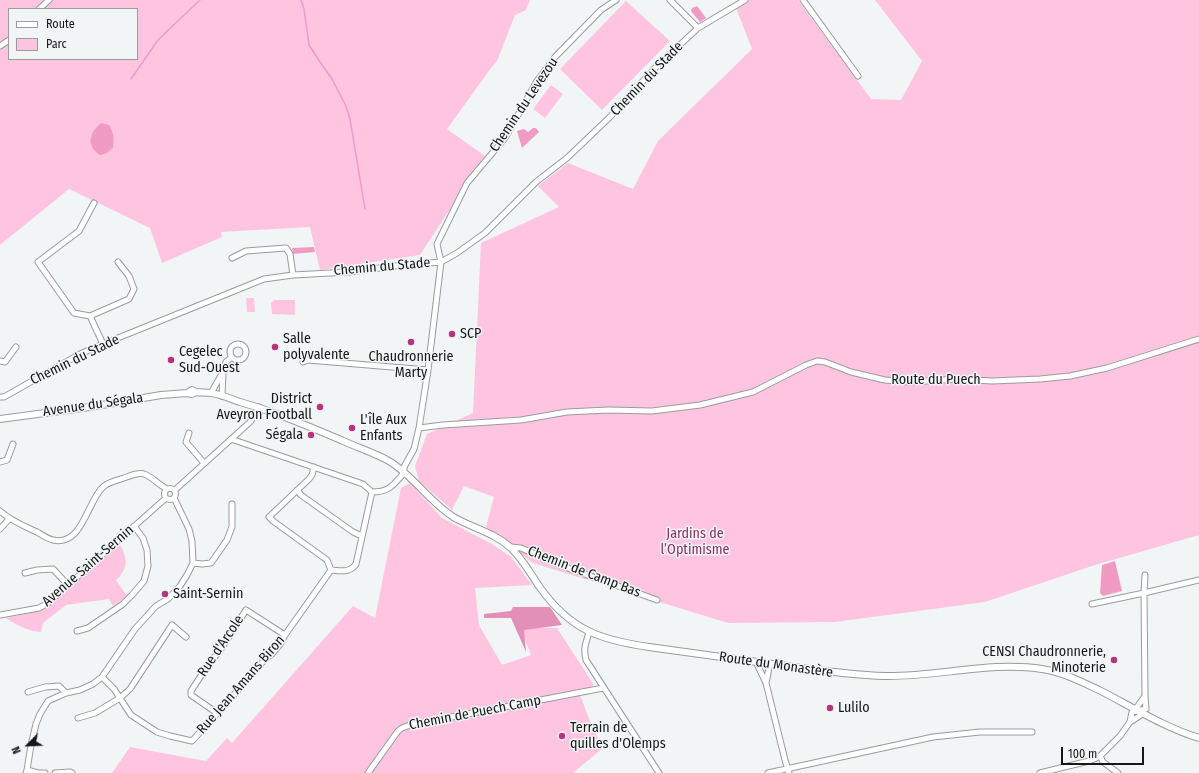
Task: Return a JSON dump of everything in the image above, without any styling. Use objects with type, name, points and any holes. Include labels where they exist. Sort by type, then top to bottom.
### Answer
[{"type":"street","points":[[40,8],[49,0]]},
{"type":"street","name":"Chemin du Levezou","points":[[441,262],[437,244],[467,183],[505,138],[537,81],[555,57],[601,10],[616,0]]},
{"type":"street","points":[[670,0],[698,28]]},
{"type":"street","name":"Chemin du Stade","points":[[0,397],[4,397],[80,354],[264,279],[293,275],[350,272],[441,262],[485,233],[536,182],[567,158],[610,117],[654,68],[698,28],[745,0]]},
{"type":"street","points":[[803,0],[858,76]]},
{"type":"street","points":[[94,203],[79,231],[38,262],[74,313],[90,316],[129,299],[134,289],[129,276],[118,262]]},
{"type":"street","points":[[232,258],[246,251],[286,248],[290,254],[293,275]]},
{"type":"street","points":[[231,439],[362,484],[372,492],[382,492],[390,489],[404,473],[404,467],[414,449],[419,428],[428,370],[441,262]]},
{"type":"street","points":[[90,316],[103,344]]},
{"type":"street","name":"Route du Puech","points":[[419,428],[521,420],[566,412],[652,410],[700,405],[753,392],[817,361],[825,362],[851,372],[885,380],[910,382],[958,379],[992,381],[1070,376],[1107,368],[1199,339]]},
{"type":"street","points":[[0,361],[4,362],[16,347]]},
{"type":"street","points":[[211,393],[223,372],[226,362],[232,358]]},
{"type":"street","points":[[303,362],[308,360],[428,370]]},
{"type":"street","points":[[222,396],[223,372]]},
{"type":"street","name":"Avenue du Ségala","points":[[0,418],[90,407],[161,395],[192,394],[196,392],[211,393],[259,407],[317,430],[389,461],[404,473]]},
{"type":"street","points":[[174,490],[250,422],[259,407]]},
{"type":"street","points":[[189,433],[186,442],[204,463]]},
{"type":"street","points":[[0,462],[7,460],[13,444]]},
{"type":"street","points":[[314,467],[312,475],[309,479],[269,517],[327,560],[331,570],[347,571],[353,568],[356,564],[372,492]]},
{"type":"street","points":[[0,511],[9,519],[54,540],[64,540],[73,536],[79,529],[104,486],[143,473],[166,489],[172,488],[174,490]]},
{"type":"street","name":"Route du Monastère","points":[[404,473],[455,518],[511,547],[551,602],[570,620],[603,638],[630,644],[843,674],[881,676],[917,675],[1003,667],[1043,669],[1075,679],[1164,724],[1199,738]]},
{"type":"street","points":[[166,489],[166,498],[174,498]]},
{"type":"street","points":[[45,773],[27,772],[36,724],[48,701],[66,692],[80,690],[93,684],[102,677],[135,629],[150,613],[162,602],[168,599],[180,586],[193,563],[192,540],[189,529],[174,498],[176,493],[174,490]]},
{"type":"street","points":[[297,490],[301,495],[352,532],[362,536]]},
{"type":"street","name":"Avenue Saint-Sernin","points":[[0,615],[39,608],[48,603],[166,498]]},
{"type":"street","points":[[193,563],[202,564],[211,562],[227,540],[232,527],[232,504]]},
{"type":"street","points":[[0,529],[9,519]]},
{"type":"street","points":[[77,631],[88,628],[123,604],[144,581],[148,566],[147,550],[143,538],[134,526]]},
{"type":"street","name":"Chemin de Camp Bas","points":[[511,547],[521,548],[565,567],[657,600]]},
{"type":"street","points":[[26,573],[37,570],[53,569],[68,585]]},
{"type":"street","name":"Rue Jean Amans Biron","points":[[102,677],[114,689],[131,714],[157,732],[192,742],[265,659],[272,654],[281,643],[285,635],[331,570]]},
{"type":"street","points":[[1040,773],[1089,761],[1100,756],[1120,736],[1130,722],[1141,715],[1137,707],[1145,696],[1145,575]]},
{"type":"street","points":[[1092,604],[1199,580]]},
{"type":"street","name":"Rue d'Arcole","points":[[218,713],[192,695],[191,691],[208,665],[221,649],[246,610],[285,635]]},
{"type":"street","points":[[78,718],[95,713],[120,698],[130,689],[172,624],[186,637]]},
{"type":"street","points":[[590,632],[585,643],[584,651],[586,660],[659,773]]},
{"type":"street","points":[[756,662],[766,683],[789,771]]},
{"type":"street","points":[[766,683],[770,663]]},
{"type":"street","points":[[28,692],[45,687],[59,686],[66,692]]},
{"type":"street","name":"Chemin de Puech Camp","points":[[368,773],[398,731],[410,725],[603,688]]},
{"type":"street","points":[[768,773],[789,771],[933,737],[980,732],[1032,732]]},
{"type":"street","points":[[1100,756],[1103,762],[1118,773]]},
{"type":"street","points":[[55,773],[72,773]]},
{"type":"green space","points":[[0,0],[530,0],[526,10],[515,15],[497,61],[447,129],[485,156],[420,255],[320,270],[310,227],[221,232],[222,237],[162,263],[150,228],[69,189],[0,245]]},
{"type":"green space","name":"Jardins de l’Optimisme","points":[[750,0],[798,0],[871,99],[901,100],[922,61],[875,0],[1199,0],[1199,535],[1095,565],[985,602],[835,622],[728,623],[533,563],[486,527],[494,497],[464,486],[452,510],[419,481],[415,466],[427,434],[473,413],[481,243],[559,207],[538,186],[568,163],[633,189],[658,141],[752,49],[736,8]]},
{"type":"green space","points":[[626,1],[670,41],[602,110],[560,69]]},
{"type":"green space","points":[[551,85],[563,94],[545,118],[533,109]]},
{"type":"green space","points":[[246,298],[254,298],[255,312],[247,312]]},
{"type":"green space","points":[[274,300],[295,300],[295,315],[272,314],[271,303]]},
{"type":"green space","points":[[410,483],[442,518],[492,544],[511,557],[532,585],[475,588],[479,625],[502,665],[531,655],[520,627],[557,628],[594,685],[579,692],[591,724],[603,748],[573,773],[112,773],[130,747],[206,761],[227,738],[232,743],[353,606],[375,618],[401,488]]},
{"type":"green space","points":[[119,543],[123,550],[126,562],[121,575],[116,580],[127,596],[113,606],[109,599],[66,605],[43,623],[41,632],[22,627],[6,618],[39,611],[53,603]]},
{"type":"shaded area","points":[[697,6],[706,18],[700,22],[691,11],[692,8]]},
{"type":"shaded area","points":[[101,123],[109,125],[113,133],[114,142],[113,148],[107,153],[100,155],[93,148],[91,139],[94,131]]},
{"type":"shaded area","points":[[533,128],[536,128],[539,132],[522,148],[517,131],[524,129],[528,132]]},
{"type":"shaded area","points":[[314,247],[315,252],[293,254],[292,248]]},
{"type":"shaded area","points":[[1115,561],[1122,591],[1103,596],[1100,593],[1102,565]]},
{"type":"shaded area","points":[[513,607],[550,607],[562,625],[524,630],[526,652],[511,618],[484,618],[484,614],[511,611]]},
{"type":"waterway","points":[[131,79],[158,40],[200,0]]},
{"type":"waterway","points":[[301,0],[304,9],[309,45],[332,79],[346,106],[350,119],[365,209]]},
{"type":"place","name":"SCP","points":[[452,334]]},
{"type":"place","name":"Chaudronnerie Marty","points":[[411,342]]},
{"type":"place","name":"Salle polyvalente","points":[[275,347]]},
{"type":"place","name":"Cegelec Sud-Ouest","points":[[171,360]]},
{"type":"place","name":"District Aveyron Football","points":[[320,407]]},
{"type":"place","name":"L'île Aux Enfants","points":[[352,428]]},
{"type":"place","name":"Ségala","points":[[311,435]]},
{"type":"place","name":"Saint-Sernin","points":[[165,594]]},
{"type":"place","name":"CENSI Chaudronnerie, Minoterie","points":[[1114,660]]},
{"type":"place","name":"Lulilo","points":[[830,708]]},
{"type":"place","name":"Terrain de quilles d'Olemps","points":[[562,736]]}]
